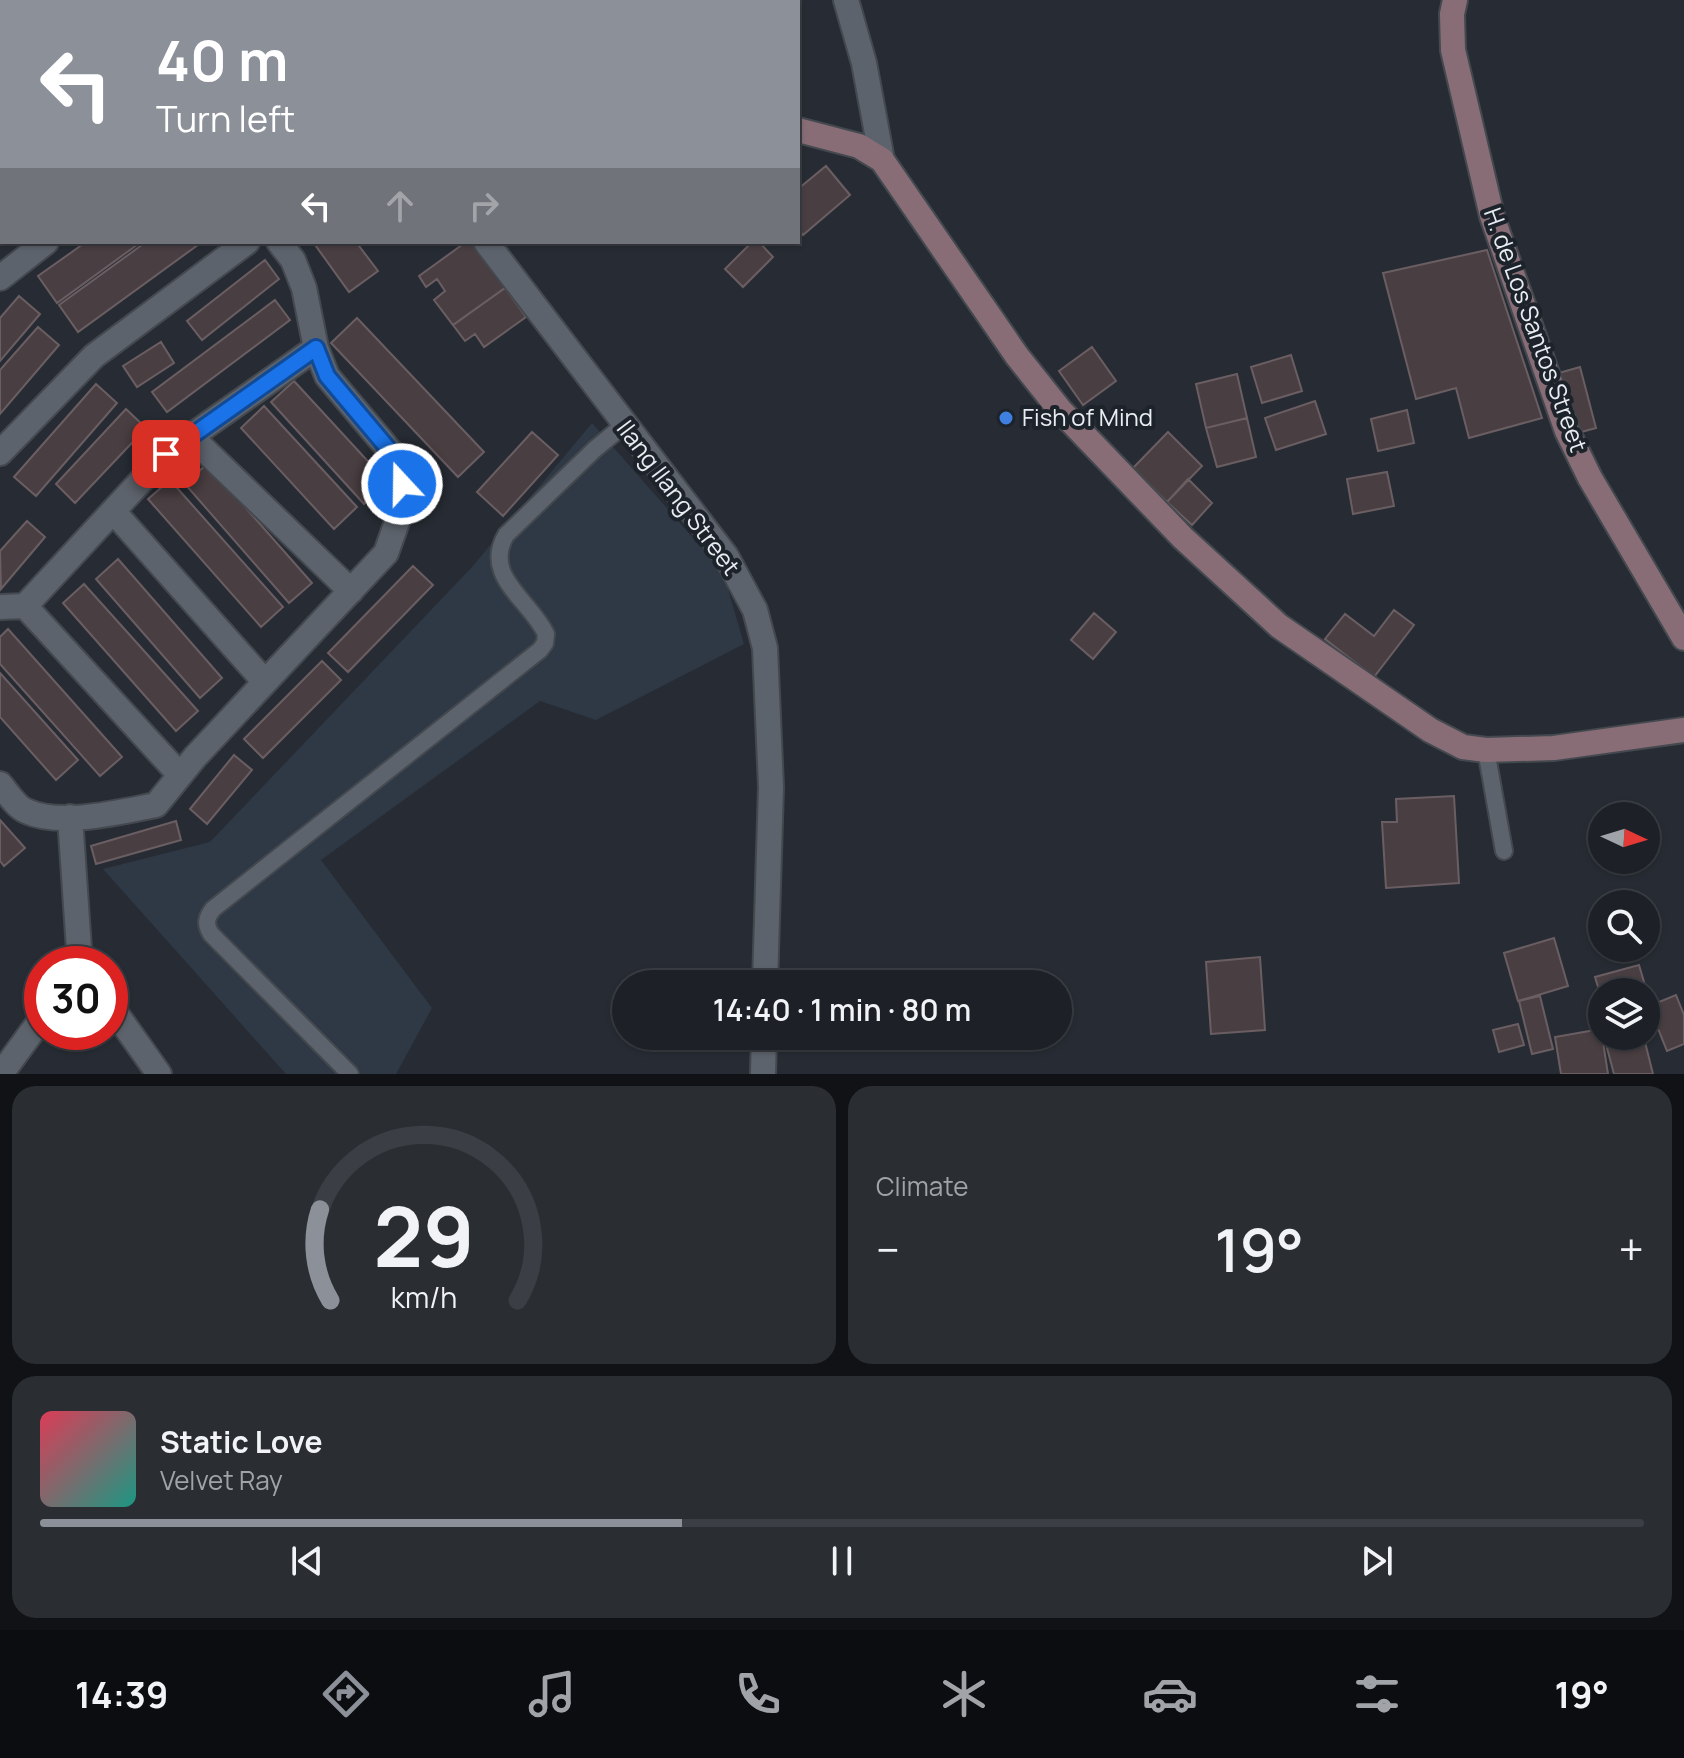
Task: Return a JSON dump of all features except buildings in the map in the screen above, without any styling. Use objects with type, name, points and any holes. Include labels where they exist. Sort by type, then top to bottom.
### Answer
[{"type":"main road","name":"H. de Los Santos Street","points":[[1455,0],[1452,14],[1453,50],[1492,216],[1567,431],[1590,478],[1684,638]]},
{"type":"main road","points":[[800,131],[859,146],[882,160],[1025,367],[1060,410],[1183,538],[1279,626],[1362,685],[1430,730],[1463,747],[1486,750],[1554,748],[1684,730]]},
{"type":"street","points":[[846,0],[864,63],[882,160]]},
{"type":"street","points":[[0,278],[43,244]]},
{"type":"street","points":[[0,453],[94,356],[244,244]]},
{"type":"street","points":[[0,784],[23,810],[52,818],[113,813],[156,805],[180,775],[386,553],[403,505],[401,464],[327,376],[316,348],[304,288],[293,260],[281,244]]},
{"type":"street","name":"Ilang Ilang Street","points":[[488,244],[726,556],[755,610],[765,648],[771,787],[765,970]]},
{"type":"street","points":[[0,607],[25,606],[166,454],[316,348]]},
{"type":"street","points":[[190,436],[351,591]]},
{"type":"street","points":[[113,511],[265,682]]},
{"type":"street","points":[[25,606],[180,775]]},
{"type":"street","points":[[70,817],[80,946]]},
{"type":"street","points":[[128,1030],[159,1074]]},
{"type":"street","points":[[1,1074],[24,1043]]},
{"type":"street","points":[[763,1074],[764,1050]]},
{"type":"lane","points":[[350,1074],[211,934],[206,926],[207,916],[540,650],[546,634],[499,569],[499,547],[506,535],[624,425]]},
{"type":"lane","points":[[1486,750],[1504,851]]},
{"type":"shaded area","points":[[592,423],[723,572],[744,644],[596,720],[540,701],[321,860],[432,1008],[396,1074],[286,1074],[103,869],[210,842],[472,567]]},
{"type":"place","name":"Fish of Mind","points":[[1006,418]]},
{"type":"route","points":[[166,454],[316,348],[327,376],[401,464],[402,484]]}]
